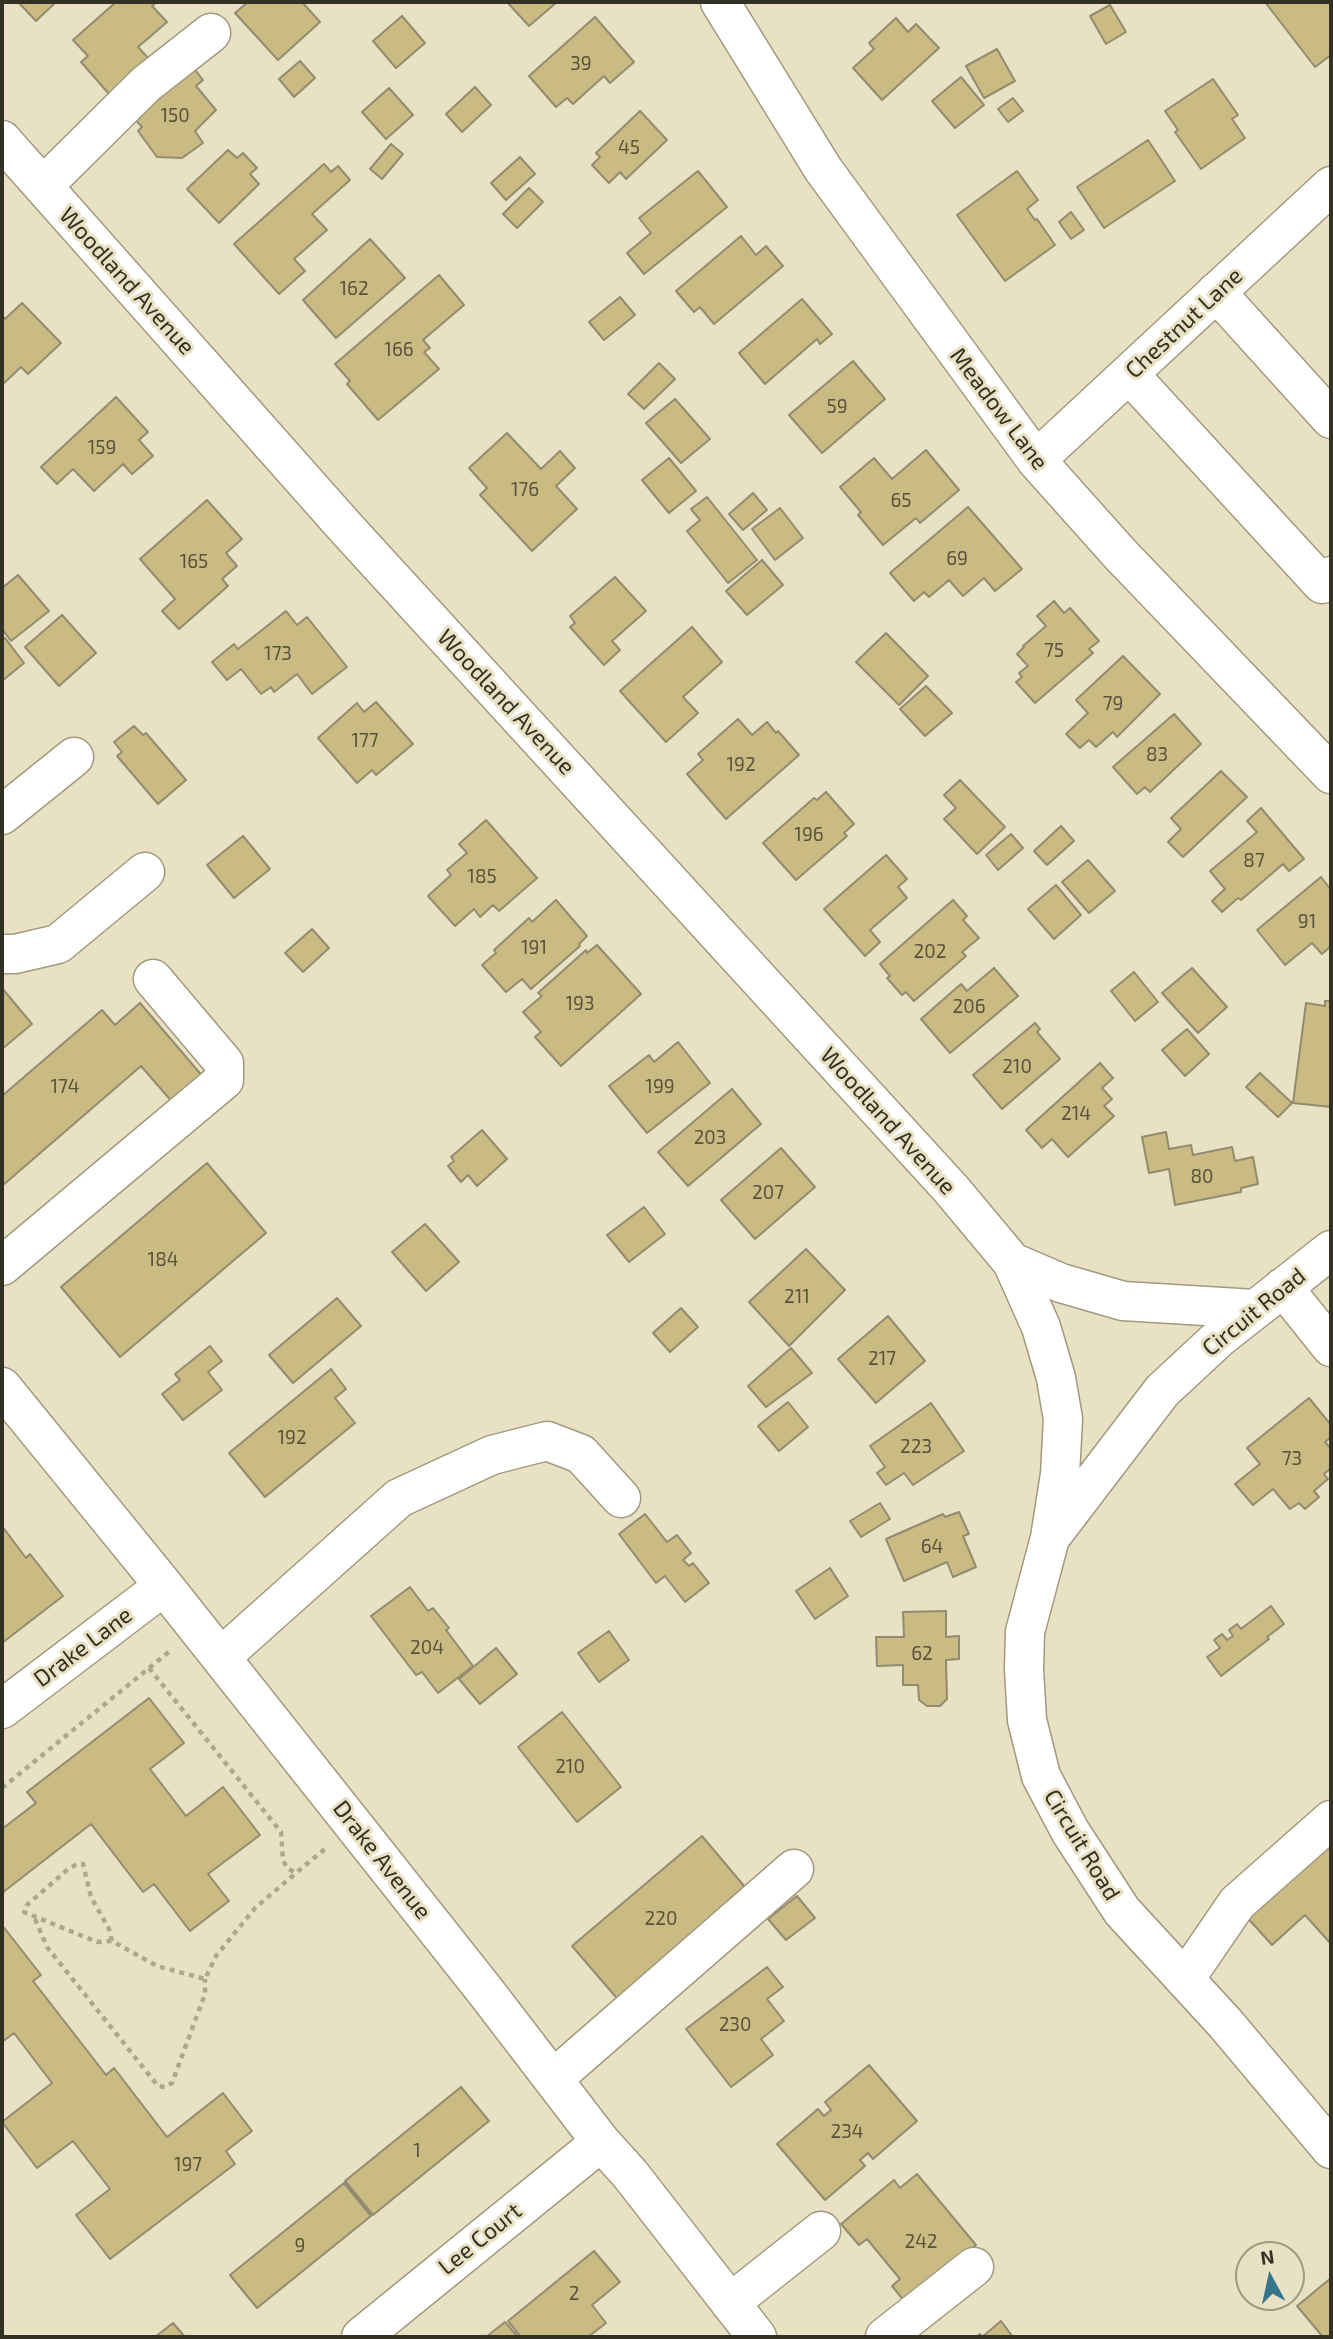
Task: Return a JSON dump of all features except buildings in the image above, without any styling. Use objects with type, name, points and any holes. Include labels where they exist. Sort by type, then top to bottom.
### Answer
[{"type":"street","name":"Meadow Lane","points":[[720,2],[823,169],[1036,460],[1119,554],[1331,774]]},
{"type":"street","points":[[43,186],[146,84],[211,33]]},
{"type":"street","name":"Woodland Avenue","points":[[2,140],[346,527],[951,1189],[1012,1262],[1041,1327],[1056,1378],[1063,1419],[1060,1474],[1050,1538]]},
{"type":"street","name":"Chestnut Lane","points":[[1036,460],[1331,186]]},
{"type":"street","points":[[1216,292],[1331,419]]},
{"type":"street","points":[[1129,374],[1322,584],[1331,576]]},
{"type":"street","points":[[2,815],[74,757]]},
{"type":"street","points":[[2,954],[15,954],[58,944],[145,873]]},
{"type":"street","points":[[2,1266],[224,1080],[224,1063],[153,979]]},
{"type":"street","name":"Circuit Road","points":[[1326,2133],[1122,1911],[1070,1831],[1041,1776],[1027,1720],[1025,1632],[1050,1538],[1162,1391],[1219,1338],[1331,1250]]},
{"type":"street","name":"Woodland Avenue","points":[[1012,1262],[1061,1283],[1123,1301],[1269,1298]]},
{"type":"street","points":[[1269,1298],[1331,1347]]},
{"type":"street","name":"Drake Avenue","points":[[2,1387],[221,1657],[757,2337]]},
{"type":"street","points":[[221,1657],[399,1498],[492,1455],[547,1441],[581,1454],[621,1498]]},
{"type":"street","name":"Drake Lane","points":[[2,1709],[164,1586]]},
{"type":"street","points":[[1185,1979],[1237,1903],[1331,1820]]},
{"type":"street","points":[[553,2079],[794,1869]]},
{"type":"street","name":"Lee Court","points":[[361,2337],[601,2142]]},
{"type":"street","points":[[730,2303],[821,2231]]},
{"type":"street","points":[[885,2337],[975,2267]]},
{"type":"path","points":[[2,1788],[176,1646]]},
{"type":"path","points":[[149,1668],[281,1832],[283,1860],[287,1868],[296,1873]]},
{"type":"path","points":[[34,1918],[47,1947],[158,2086],[165,2087],[172,2082],[205,1994],[205,1979],[216,1956],[255,1908],[333,1842]]},
{"type":"path","points":[[111,1941],[109,1929],[91,1897],[83,1864],[77,1864],[67,1870],[27,1905],[24,1912],[97,1941],[111,1941],[158,1966],[205,1979]]}]
